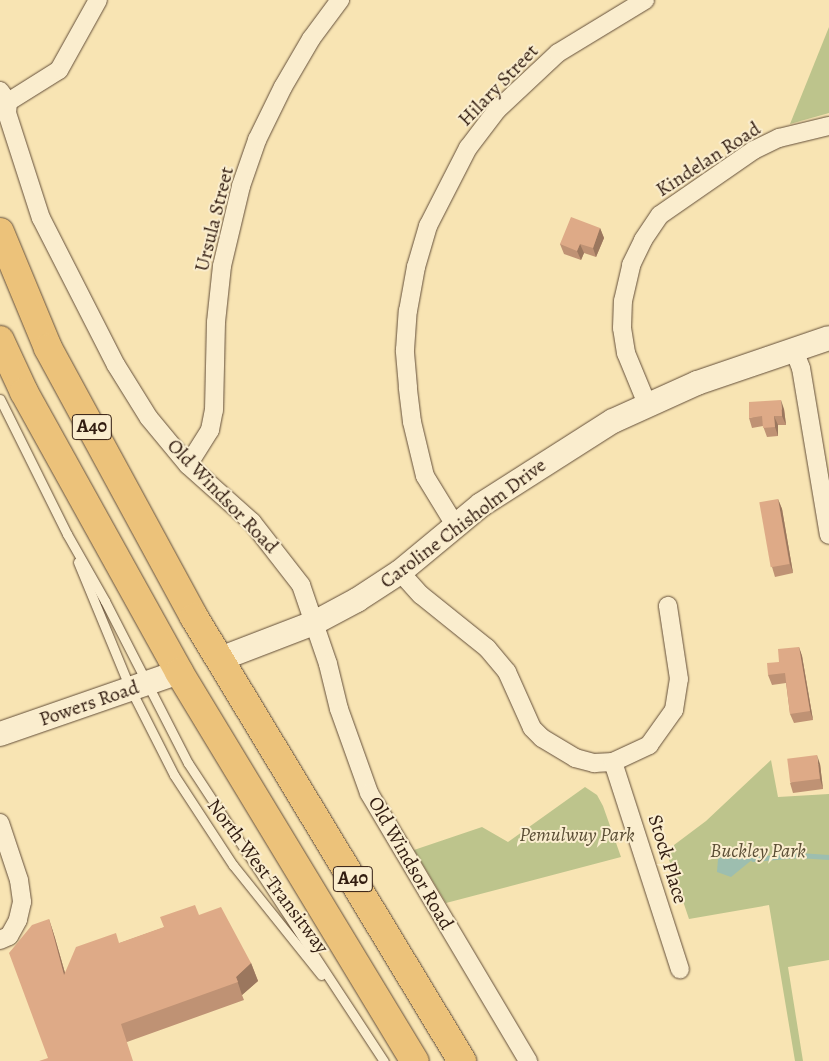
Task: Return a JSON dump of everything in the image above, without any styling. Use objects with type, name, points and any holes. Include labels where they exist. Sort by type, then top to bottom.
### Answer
[{"type":"highway","name":"A40","points":[[0,232],[48,348],[220,659],[462,1061]]},
{"type":"highway","name":"A40","points":[[0,340],[24,392],[179,672],[415,1061]]},
{"type":"highway","name":"Caroline Chisholm Drive","points":[[179,672],[220,659]]},
{"type":"main road","name":"Caroline Chisholm Drive","points":[[220,659],[314,623],[400,572],[455,525],[550,458],[647,404],[697,383],[829,338]]},
{"type":"main road","name":"Powers Road","points":[[0,734],[179,672]]},
{"type":"street","points":[[4,97],[59,70],[98,0]]},
{"type":"street","name":"Ursula Street","points":[[188,466],[210,430],[214,410],[216,322],[222,266],[244,177],[257,140],[283,87],[311,39],[340,0]]},
{"type":"street","name":"Hilary Street","points":[[455,525],[425,476],[412,422],[408,387],[405,350],[408,311],[416,267],[428,226],[468,148],[497,110],[558,53],[645,0]]},
{"type":"street","name":"Old Windsor Road","points":[[4,97],[7,113],[41,218],[116,365],[149,418],[188,466],[252,522],[283,558],[306,594],[339,709],[369,793],[528,1061]]},
{"type":"street","name":"Kindelan Road","points":[[647,404],[626,353],[622,328],[623,301],[631,265],[643,240],[660,215],[754,150],[780,138],[829,126]]},
{"type":"street","points":[[794,350],[801,368],[828,525]]},
{"type":"street","points":[[400,572],[421,594],[488,648],[506,672],[532,728],[542,738],[575,758],[594,763],[613,762],[649,745],[674,710],[679,678],[668,606]]},
{"type":"street","name":"Stock Place","points":[[613,762],[680,969]]},
{"type":"street","points":[[0,823],[19,880],[22,902],[18,920],[9,936],[0,940]]},
{"type":"lane","name":"North West Transitway","points":[[0,399],[139,685],[174,775],[202,820],[251,888],[353,1014]]},
{"type":"lane","name":"North West Transitway","points":[[67,534],[139,685],[216,808],[384,1061]]},
{"type":"green space","points":[[829,27],[829,113],[790,124]]},
{"type":"green space","name":"Buckley Park","points":[[771,760],[778,797],[829,794],[829,960],[788,967],[803,1061],[795,1061],[769,905],[689,919],[666,851],[706,821]]},
{"type":"green space","name":"Pemulwuy Park","points":[[585,787],[597,795],[603,806],[621,857],[446,903],[414,850],[482,827],[508,842]]},
{"type":"shaded area","points":[[744,849],[753,859],[731,877],[717,872],[718,859],[733,850]]},
{"type":"building","points":[[571,217],[600,228],[593,248],[580,244],[577,251],[560,244]]},
{"type":"building","points":[[781,400],[782,416],[774,416],[775,427],[763,428],[762,416],[749,418],[749,402]]},
{"type":"building","points":[[778,499],[789,564],[771,567],[759,502]]},
{"type":"building","points":[[799,647],[810,711],[790,714],[785,673],[768,675],[767,663],[779,662],[778,649]]},
{"type":"building","points":[[817,755],[820,779],[790,782],[787,759]]},
{"type":"building","points":[[195,905],[199,915],[221,907],[251,963],[236,977],[238,982],[121,1024],[133,1061],[39,1061],[48,1058],[9,953],[32,925],[49,919],[64,975],[76,947],[116,933],[119,943],[164,927],[160,917]]},
{"type":"waterway","points":[[753,859],[799,855],[829,857]]}]
